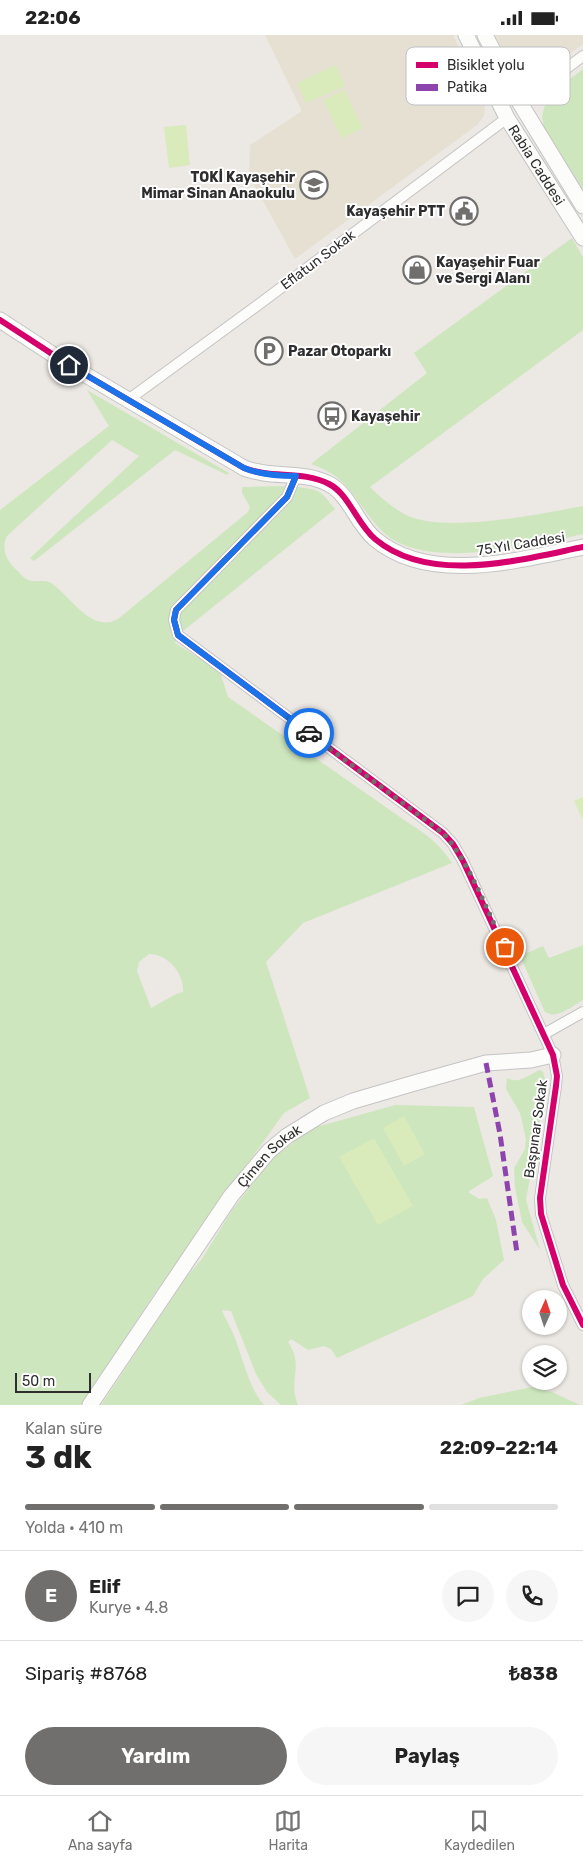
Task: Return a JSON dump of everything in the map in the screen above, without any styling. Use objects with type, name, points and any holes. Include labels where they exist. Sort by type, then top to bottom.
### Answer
[{"type":"street","name":"Rabia Caddesi","points":[[466,35],[472,47]]},
{"type":"street","name":"Rabia Caddesi","points":[[485,35],[491,47]]},
{"type":"street","points":[[570,66],[583,56]]},
{"type":"street","name":"Rabia Caddesi","points":[[501,105],[583,238]]},
{"type":"street","name":"Rabia Caddesi","points":[[521,105],[583,206]]},
{"type":"street","name":"Eflatun Sokak","points":[[128,400],[507,118]]},
{"type":"street","name":"75.Yıl Caddesi","points":[[0,320],[128,400],[244,468],[257,473],[296,476],[321,481],[334,487],[363,528],[374,539],[393,552],[411,559],[444,564],[500,563],[583,547]]},
{"type":"street","name":"Başpınar Sokak","points":[[296,476],[287,497],[176,610],[174,620],[178,635],[443,833],[453,844],[463,861],[553,1055],[556,1086],[540,1198],[541,1214],[564,1285],[583,1325]]},
{"type":"street","points":[[544,1034],[583,1012]]},
{"type":"street","name":"Çimen Sokak","points":[[90,1405],[230,1196],[257,1163],[287,1136],[324,1113],[353,1101],[486,1063],[531,1060],[553,1055]]},
{"type":"shaded area","points":[[265,35],[453,35],[459,47],[406,47],[406,105],[485,105],[484,116],[477,125],[295,259],[249,175],[250,145],[302,111]]},
{"type":"shaded area","points":[[495,35],[583,35],[583,44],[570,54],[570,47],[501,47]]},
{"type":"green space","points":[[336,65],[345,86],[306,103],[297,83]]},
{"type":"green space","points":[[583,69],[583,191],[544,128],[542,116],[545,105],[570,105],[570,79]]},
{"type":"green space","points":[[344,90],[363,128],[342,138],[323,100]]},
{"type":"green space","points":[[186,125],[190,165],[169,168],[164,127]]},
{"type":"green space","points":[[572,238],[583,257],[583,330],[370,487],[406,515],[444,523],[493,521],[583,506],[583,534],[507,549],[478,552],[449,553],[423,550],[399,543],[381,530],[344,484],[335,476],[311,464],[427,373],[414,353]]},
{"type":"green space","points":[[87,390],[229,473],[227,475],[175,450],[34,561],[30,558],[139,456],[112,440],[7,536],[4,546],[6,556],[12,565],[27,579],[51,583],[90,618],[99,622],[108,622],[118,619],[248,512],[250,507],[242,493],[242,487],[298,487],[321,493],[335,509],[178,635],[175,643],[215,668],[221,675],[228,697],[423,832],[438,845],[452,863],[303,923],[266,962],[310,1098],[284,1113],[157,1290],[81,1405],[0,1405],[0,510],[109,426]],"holes":[[[149,954],[156,955],[174,966],[181,978],[183,992],[151,1008],[137,971],[139,962]]]},
{"type":"green space","points":[[583,797],[583,820],[574,801]]},
{"type":"green space","points":[[583,945],[583,1000],[559,1013],[550,1014],[545,1012],[520,956],[543,946],[549,958]]},
{"type":"green space","points":[[540,1070],[543,1072],[545,1079],[544,1098],[526,1200],[540,1250],[522,1222],[515,1187],[514,1168],[525,1149],[526,1139],[520,1113],[506,1089],[507,1078],[520,1080]]},
{"type":"green space","points":[[395,1105],[474,1107],[493,1176],[468,1192],[479,1199],[487,1198],[496,1220],[504,1260],[483,1279],[473,1296],[337,1358],[331,1349],[324,1346],[308,1350],[291,1339],[288,1342],[295,1359],[294,1388],[298,1405],[281,1405],[267,1392],[256,1374],[231,1311],[222,1310],[236,1340],[249,1380],[258,1398],[264,1405],[101,1405],[187,1276],[202,1259],[232,1210],[274,1157],[313,1128]]},
{"type":"green space","points":[[404,1116],[425,1154],[404,1166],[383,1128]]},
{"type":"green space","points":[[374,1138],[413,1206],[378,1225],[339,1157]]},
{"type":"green space","points":[[522,1389],[544,1390],[580,1405],[461,1405],[479,1398]]},
{"type":"marked path","points":[[486,1063],[500,1134],[517,1253]]},
{"type":"cycle path","points":[[0,320],[69,365],[244,468],[265,473],[308,477],[329,484],[348,502],[369,533],[397,553],[422,561],[448,565],[476,565],[531,558],[583,547]]},
{"type":"cycle path","points":[[296,476],[287,497],[176,610],[174,620],[178,635],[443,833],[453,844],[463,861],[553,1055],[557,1076],[540,1198],[541,1214],[563,1285],[583,1325]]},
{"type":"way so far","points":[[309,733],[443,833],[453,844],[463,861],[505,947]]},
{"type":"place","name":"TOKİ Kayaşehir Mimar Sinan Anaokulu","points":[[314,185]]},
{"type":"place","name":"Kayaşehir PTT","points":[[464,211]]},
{"type":"place","name":"Kayaşehir Fuar ve Sergi Alanı","points":[[417,270]]},
{"type":"place","name":"Pazar Otoparkı","points":[[269,351]]},
{"type":"place","name":"Kayaşehir","points":[[332,416]]},
{"type":"route","points":[[69,365],[244,468],[257,473],[296,476],[287,497],[176,610],[174,620],[178,635],[309,733]]}]
